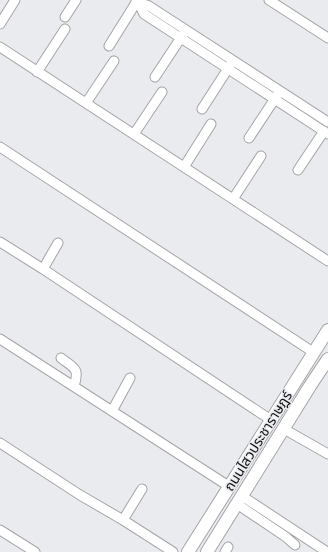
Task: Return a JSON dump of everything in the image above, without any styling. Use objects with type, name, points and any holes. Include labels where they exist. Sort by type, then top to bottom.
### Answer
[{"type":"main road","name":"ถนนไสวประชาราษฎร์","points":[[188,552],[328,330]]},
{"type":"main road","name":"ถนนไสวประชาราษฎร์","points":[[207,552],[310,386],[328,360]]},
{"type":"street","points":[[0,24],[15,0]]},
{"type":"street","points":[[65,17],[76,0]]},
{"type":"street","points":[[109,46],[136,1],[144,14],[184,34],[277,95],[326,132],[298,170]]},
{"type":"street","points":[[271,1],[328,38]]},
{"type":"street","points":[[37,72],[65,29]]},
{"type":"street","points":[[155,77],[184,34]]},
{"type":"street","points":[[0,48],[328,261]]},
{"type":"street","points":[[86,104],[114,61]]},
{"type":"street","points":[[202,109],[231,65]]},
{"type":"street","points":[[134,134],[162,92]]},
{"type":"street","points":[[277,95],[328,122]]},
{"type":"street","points":[[249,138],[277,95]]},
{"type":"street","points":[[184,167],[211,124]]},
{"type":"street","points":[[0,147],[313,352]]},
{"type":"street","points":[[233,199],[261,156]]},
{"type":"street","points":[[0,242],[271,420]]},
{"type":"street","points":[[43,269],[58,243]]},
{"type":"street","points":[[0,339],[230,487]]},
{"type":"street","points":[[61,358],[77,372],[77,378],[74,386]]},
{"type":"street","points":[[112,411],[130,378]]},
{"type":"street","points":[[284,429],[328,454]]},
{"type":"street","points":[[0,443],[80,495],[173,552]]},
{"type":"street","points":[[123,520],[142,489]]},
{"type":"street","points":[[239,500],[295,545]]},
{"type":"street","points":[[239,500],[327,552]]},
{"type":"street","points":[[0,530],[35,552]]}]
